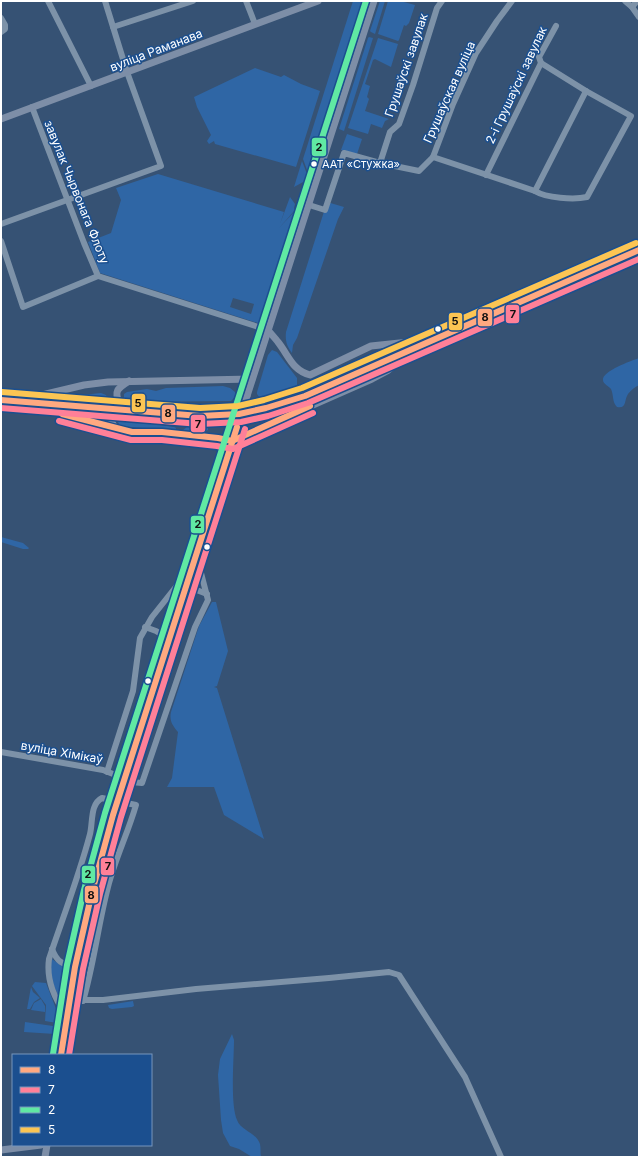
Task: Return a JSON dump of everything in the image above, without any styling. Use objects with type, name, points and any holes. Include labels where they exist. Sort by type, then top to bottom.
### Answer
[{"type":"main road","name":"вуліца Раманава","points":[[1,119],[255,24],[303,4],[318,1]]},
{"type":"main road","points":[[61,1054],[75,967],[92,892],[128,767],[374,1]]},
{"type":"main road","points":[[1,395],[200,416],[266,408],[305,396],[415,344],[639,245]]},
{"type":"main road","points":[[268,330],[278,342],[294,367],[302,373],[310,375],[371,346],[415,344],[639,250]]},
{"type":"main road","points":[[37,400],[70,417],[116,429],[132,432],[162,432],[211,437],[232,441],[249,432],[388,371],[415,344]]},
{"type":"main road","points":[[1,400],[37,400],[84,385],[108,382],[252,379]]},
{"type":"main road","points":[[120,407],[117,393],[120,388],[130,381]]},
{"type":"main road","points":[[116,429],[111,421],[114,413],[120,407]]},
{"type":"main road","points":[[1,1150],[33,1146]]},
{"type":"main road","points":[[45,1157],[47,1146]]},
{"type":"street","points":[[48,1],[91,86]]},
{"type":"street","points":[[1,224],[161,166],[126,72],[105,1]]},
{"type":"street","points":[[113,27],[193,1]]},
{"type":"street","points":[[246,1],[255,24]]},
{"type":"street","name":"Грушаўскі завулак","points":[[380,163],[390,132],[399,124],[437,8],[442,1]]},
{"type":"street","name":"Грушаўская вуліца","points":[[380,163],[419,171],[433,157],[476,53],[488,33],[512,1]]},
{"type":"street","points":[[625,1],[632,7],[639,17]]},
{"type":"street","points":[[632,7],[637,1]]},
{"type":"street","points":[[1,18],[5,25],[5,29],[1,32]]},
{"type":"street","name":"2-і Грушаўскі завулак","points":[[486,175],[541,63],[539,57],[556,26]]},
{"type":"street","points":[[433,157],[535,191],[541,195],[578,199],[587,197],[631,116],[586,91],[541,63]]},
{"type":"street","points":[[535,191],[586,91]]},
{"type":"street","name":"завулак Чырвонага Флоту","points":[[32,107],[98,276],[268,330]]},
{"type":"street","points":[[309,205],[325,210],[344,152],[380,163]]},
{"type":"street","points":[[1,241],[23,307],[98,276]]},
{"type":"street","points":[[107,772],[133,691],[140,638],[146,627],[194,564],[201,572],[208,600],[193,633],[142,783],[131,782]]},
{"type":"street","points":[[184,593],[194,590],[207,594]]},
{"type":"street","points":[[146,627],[169,639]]},
{"type":"street","name":"вуліца Хімікаў","points":[[1,752],[107,772],[118,776]]},
{"type":"street","points":[[67,1017],[56,1000],[49,982],[49,959],[79,871],[90,832],[94,810],[98,800],[102,798],[136,805],[131,825],[108,884],[99,921],[89,980],[83,1001]]},
{"type":"street","points":[[52,949],[59,961],[75,967]]},
{"type":"street","points":[[70,1000],[103,1000],[196,989],[389,972],[399,975],[465,1077],[501,1157]]},
{"type":"shaded area","points":[[353,1],[367,1],[310,178],[303,159]]},
{"type":"shaded area","points":[[380,1],[385,1],[375,34],[370,31]]},
{"type":"shaded area","points":[[388,1],[400,1],[415,5],[409,23],[406,26],[404,25],[398,41],[378,34]]},
{"type":"shaded area","points":[[369,37],[373,38],[344,131],[339,129]]},
{"type":"shaded area","points":[[378,38],[398,44],[391,67],[375,59],[373,60],[365,84],[370,86],[367,97],[369,99],[365,111],[389,119],[385,121],[382,128],[371,124],[368,134],[348,128]]},
{"type":"shaded area","points":[[255,68],[281,77],[284,75],[301,84],[320,91],[296,167],[215,144],[214,141],[209,144],[207,141],[211,135],[197,107],[194,97]]},
{"type":"shaded area","points":[[347,134],[362,139],[357,154],[341,150]]},
{"type":"shaded area","points":[[302,161],[307,174],[305,181],[294,187]]},
{"type":"shaded area","points":[[158,174],[284,212],[280,224],[290,197],[295,204],[295,210],[279,228],[294,212],[297,213],[290,233],[289,246],[261,324],[100,273],[88,242],[111,233],[121,200],[116,188]],"holes":[[[233,298],[254,304],[251,314],[230,307]]]},
{"type":"shaded area","points":[[327,202],[344,207],[338,219],[297,338],[293,345],[292,353],[287,343],[286,332]]},
{"type":"shaded area","points":[[272,350],[277,352],[297,378],[297,385],[294,388],[280,394],[260,398],[257,392],[268,355]]},
{"type":"shaded area","points":[[639,358],[639,385],[628,394],[625,404],[622,407],[617,407],[614,403],[611,389],[603,381],[604,377],[612,370]]},
{"type":"shaded area","points":[[223,386],[230,388],[235,392],[235,397],[231,401],[127,402],[124,399],[124,394],[127,392],[147,389],[156,391],[166,388]]},
{"type":"shaded area","points":[[101,393],[106,395],[108,399],[107,401],[80,397],[82,395]]},
{"type":"shaded area","points":[[120,418],[150,420],[160,425],[176,428],[175,431],[120,426],[118,422]]},
{"type":"shaded area","points":[[187,427],[203,427],[208,428],[208,430],[204,432],[185,432],[183,430]]},
{"type":"shaded area","points":[[1,537],[23,543],[29,548],[23,549],[1,542]]},
{"type":"shaded area","points":[[212,602],[216,602],[228,651],[217,686],[214,687],[217,688],[264,839],[224,815],[214,787],[167,787],[172,778],[178,732],[171,721],[171,712],[199,626]]},
{"type":"shaded area","points":[[52,959],[68,968],[63,1001],[61,1001],[52,980],[50,964]]},
{"type":"shaded area","points":[[35,982],[46,983],[58,1014],[57,1023],[45,1021],[46,1005],[32,986]]},
{"type":"shaded area","points":[[31,987],[33,992],[40,998],[34,1002],[30,1009],[27,1009]]},
{"type":"shaded area","points":[[41,999],[45,1006],[45,1012],[31,1010],[34,1003]]},
{"type":"shaded area","points":[[133,1001],[134,1006],[132,1007],[112,1009],[109,1008],[108,1005]]},
{"type":"shaded area","points":[[25,1022],[53,1026],[56,1029],[55,1034],[24,1032]]},
{"type":"shaded area","points":[[232,1034],[234,1040],[233,1093],[235,1113],[239,1124],[258,1140],[260,1144],[260,1157],[252,1157],[239,1149],[230,1146],[223,1133],[218,1075],[220,1059]]},
{"type":"transit line","name":"2","points":[[53,1054],[67,965],[84,890],[105,813],[366,1]]},
{"type":"transit line","name":"5","points":[[2,392],[200,408],[238,406],[264,400],[302,388],[636,243]]},
{"type":"transit line","name":"8","points":[[1,400],[200,416],[239,414],[266,408],[305,396],[639,250]]},
{"type":"transit line","name":"7","points":[[1,408],[200,424],[241,422],[268,416],[308,403],[639,259]]},
{"type":"transit line","name":"8","points":[[62,414],[132,432],[162,432],[232,441],[310,406]]},
{"type":"transit line","name":"7","points":[[59,421],[131,440],[162,440],[233,449],[313,413]]},
{"type":"transit line","name":"8","points":[[61,1054],[75,967],[92,892],[113,815],[237,427]]},
{"type":"transit line","name":"7","points":[[69,1054],[83,969],[100,894],[121,817],[245,429]]},
{"type":"place","name":"ААТ «Стужка»","points":[[314,164]]}]
